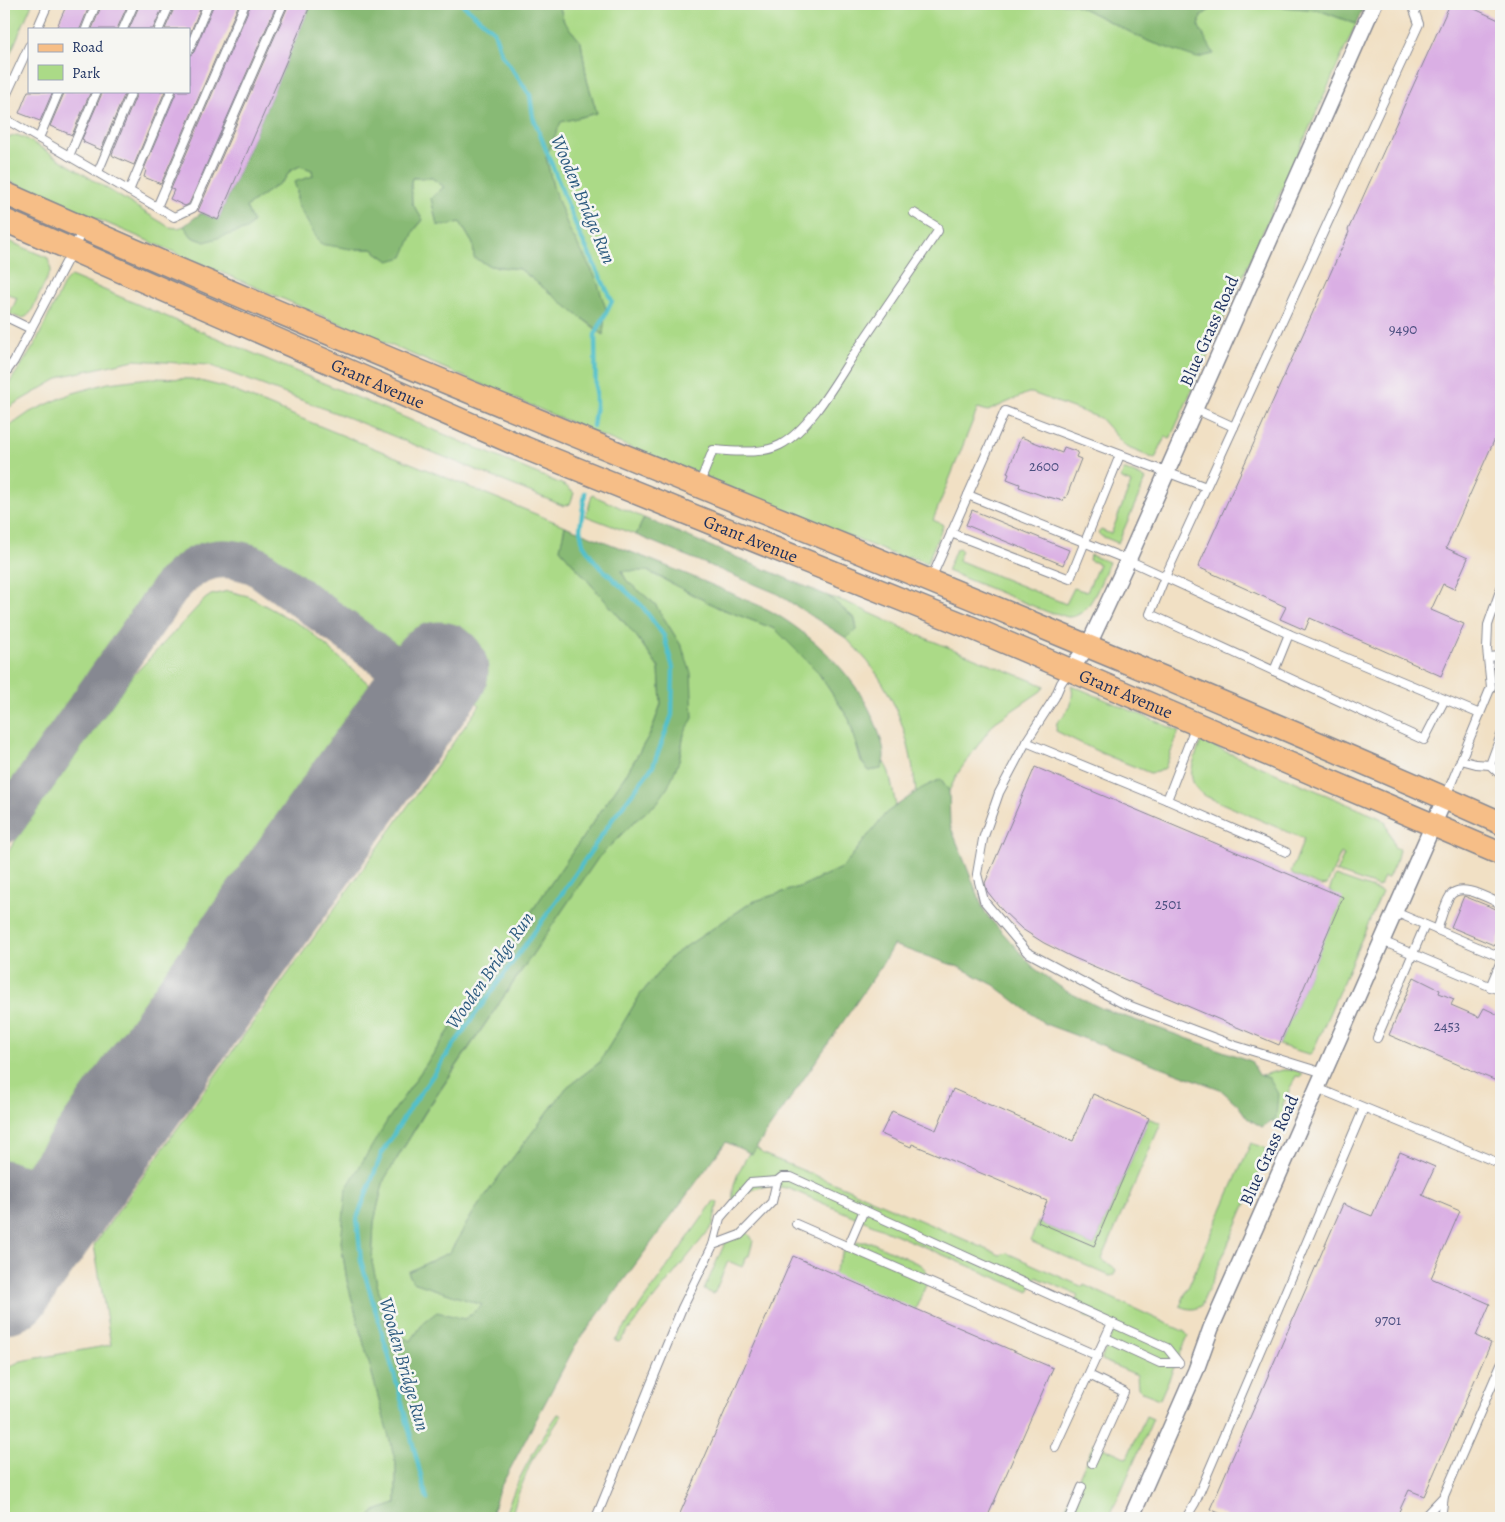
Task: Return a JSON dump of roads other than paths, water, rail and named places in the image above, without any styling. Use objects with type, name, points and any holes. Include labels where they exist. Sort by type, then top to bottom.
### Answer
[{"type":"main road","name":"Grant Avenue","points":[[4,193],[84,229],[698,487],[1088,646],[1501,822]]},
{"type":"main road","name":"Grant Avenue","points":[[4,220],[525,448],[972,628],[1501,854]]},
{"type":"street","name":"Blue Grass Road","points":[[1070,670],[1088,646],[1128,560],[1374,4]]},
{"type":"street","name":"Blue Grass Road","points":[[1131,1518],[1196,1370],[1215,1318],[1445,798]]},
{"type":"lane","points":[[37,28],[48,4]]},
{"type":"lane","points":[[86,28],[96,4]]},
{"type":"lane","points":[[123,28],[134,4]]},
{"type":"lane","points":[[159,28],[170,4]]},
{"type":"lane","points":[[190,48],[208,4]]},
{"type":"lane","points":[[157,207],[245,4]]},
{"type":"lane","points":[[4,110],[5,123],[39,138],[174,217],[193,208],[283,4]]},
{"type":"lane","points":[[1412,4],[1419,24],[1206,487],[1150,614],[1424,740],[1444,701]]},
{"type":"lane","points":[[4,100],[28,48]]},
{"type":"lane","points":[[39,138],[59,92]]},
{"type":"lane","points":[[69,156],[97,92]]},
{"type":"lane","points":[[98,172],[132,92]]},
{"type":"lane","points":[[129,191],[171,92]]},
{"type":"lane","points":[[698,487],[713,450],[740,452],[763,450],[780,446],[799,433],[938,231],[937,227],[914,213]]},
{"type":"lane","points":[[4,375],[14,361],[84,229]]},
{"type":"lane","points":[[4,316],[31,329]]},
{"type":"lane","points":[[1195,409],[1234,427]]},
{"type":"lane","points":[[930,581],[1005,411],[1206,487]]},
{"type":"lane","points":[[952,533],[1070,580],[1120,455]]},
{"type":"lane","points":[[968,495],[1128,560],[1289,634],[1444,701],[1480,714]]},
{"type":"lane","points":[[1445,798],[1491,687],[1488,657],[1488,625],[1501,590]]},
{"type":"lane","points":[[1274,671],[1289,634]]},
{"type":"lane","points":[[1488,657],[1501,656]]},
{"type":"lane","points":[[1070,670],[1026,742],[999,792],[983,839],[977,874],[984,901],[1027,952],[1120,1002],[1233,1045],[1324,1073]]},
{"type":"lane","points":[[1167,800],[1196,724]]},
{"type":"lane","points":[[1490,764],[1501,735]]},
{"type":"lane","points":[[1026,742],[1167,800],[1286,852]]},
{"type":"lane","points":[[1461,760],[1476,764],[1490,764],[1501,775]]},
{"type":"lane","points":[[1437,930],[1450,895],[1458,890],[1465,889],[1501,904]]},
{"type":"lane","points":[[1395,912],[1501,957]]},
{"type":"lane","points":[[1377,1038],[1425,925]]},
{"type":"lane","points":[[1382,941],[1501,991]]},
{"type":"lane","points":[[1490,987],[1501,962]]},
{"type":"lane","points":[[1317,1088],[1501,1164]]},
{"type":"lane","points":[[1186,1518],[1196,1503],[1364,1108]]},
{"type":"lane","points":[[596,1518],[682,1308],[713,1245],[720,1218],[750,1183],[777,1181],[782,1177],[791,1177],[1167,1348],[1179,1364]]},
{"type":"lane","points":[[713,1245],[740,1235],[772,1202],[777,1181]]},
{"type":"lane","points":[[848,1247],[864,1210]]},
{"type":"lane","points":[[796,1224],[1098,1356]]},
{"type":"lane","points":[[1054,1447],[1112,1323]]},
{"type":"lane","points":[[1106,1338],[1160,1363],[1179,1364],[1196,1370]]},
{"type":"lane","points":[[1441,1518],[1444,1496],[1501,1364]]},
{"type":"lane","points":[[1089,1374],[1124,1392],[1092,1463]]},
{"type":"lane","points":[[1069,1518],[1082,1487]]},
{"type":"lane","points":[[1423,1518],[1444,1496]]},
{"type":"waterway","name":"Wooden Bridge Run","points":[[462,4],[494,31],[501,53],[530,95],[533,117],[579,233],[612,301],[595,335],[596,405],[593,426]]},
{"type":"waterway","name":"Wooden Bridge Run","points":[[427,1499],[399,1391],[361,1261],[357,1218],[382,1153],[406,1114],[612,820],[653,766],[672,715],[673,668],[664,636],[642,606],[596,563],[583,544],[580,529],[585,493]]}]
